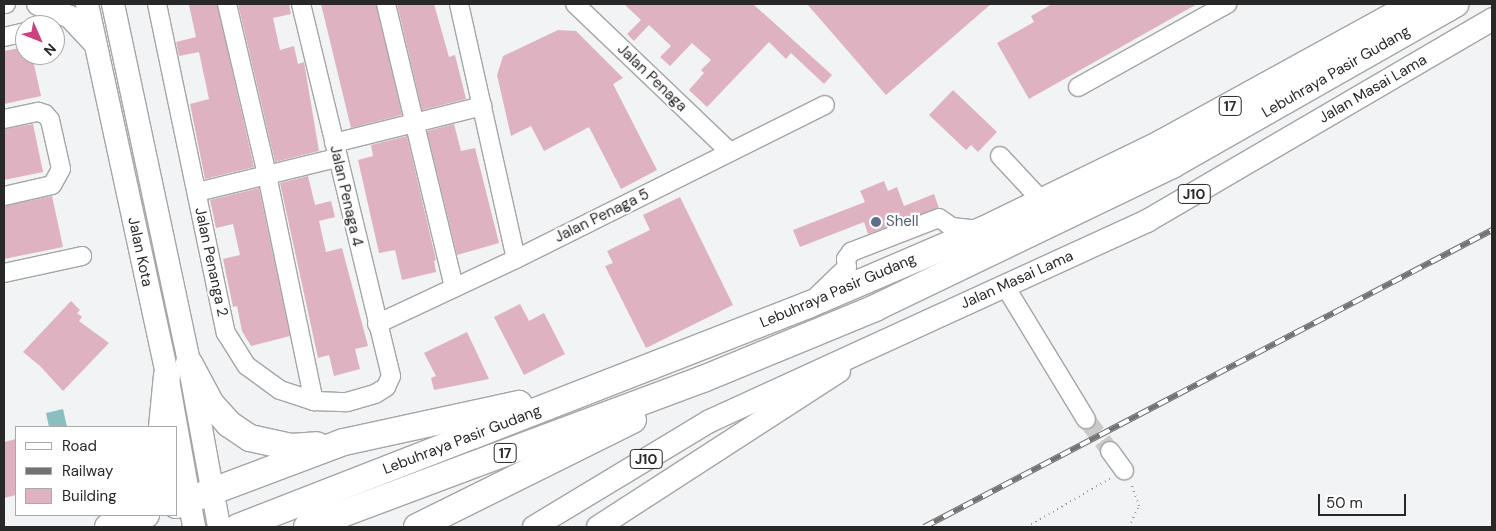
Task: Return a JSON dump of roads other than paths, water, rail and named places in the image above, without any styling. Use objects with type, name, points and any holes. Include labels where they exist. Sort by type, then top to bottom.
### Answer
[{"type":"highway","name":"Lebuhraya Pasir Gudang","points":[[238,527],[808,304],[983,230],[1162,143],[1415,4]]},
{"type":"highway","name":"Lebuhraya Pasir Gudang","points":[[308,527],[703,379],[883,304],[1172,164],[1455,4]]},
{"type":"highway","points":[[162,426],[178,369]]},
{"type":"highway","points":[[178,369],[229,424],[250,438],[292,447],[344,442],[523,404],[623,377]]},
{"type":"highway","points":[[417,527],[628,424],[703,379]]},
{"type":"highway","points":[[193,499],[344,442]]},
{"type":"highway","points":[[94,527],[109,516]]},
{"type":"highway","points":[[108,527],[143,516]]},
{"type":"main road","points":[[38,4],[70,17],[96,46]]},
{"type":"main road","name":"Jalan Kota","points":[[87,4],[178,369]]},
{"type":"main road","name":"Jalan Kota","points":[[113,4],[178,369],[193,499]]},
{"type":"main road","name":"Jalan Masai Lama","points":[[534,527],[710,421],[880,340],[1148,221],[1492,19]]},
{"type":"main road","points":[[598,527],[770,418],[880,340]]},
{"type":"main road","points":[[761,396],[774,404],[770,418]]},
{"type":"main road","points":[[193,499],[194,527]]},
{"type":"main road","points":[[193,499],[219,527]]},
{"type":"street","name":"Jalan Penanga 2","points":[[157,4],[226,333],[248,366],[280,390],[314,401],[347,402],[386,387]]},
{"type":"street","points":[[227,4],[267,175],[314,401]]},
{"type":"street","name":"Jalan Penaga 4","points":[[301,4],[391,376],[386,387]]},
{"type":"street","points":[[386,4],[454,288]]},
{"type":"street","points":[[459,4],[516,259]]},
{"type":"street","name":"Jalan Penaga","points":[[575,4],[730,152]]},
{"type":"street","points":[[1078,87],[1227,4]]},
{"type":"street","name":"Jalan Penaga 5","points":[[377,324],[516,259],[825,104]]},
{"type":"street","points":[[196,192],[267,175],[413,123],[482,106]]},
{"type":"street","points":[[4,119],[38,112],[50,120],[61,169],[52,185],[4,196]]},
{"type":"street","points":[[1000,156],[1042,201]]},
{"type":"street","points":[[4,272],[82,256]]},
{"type":"street","points":[[1005,286],[1086,419]]},
{"type":"street","points":[[1110,451],[1124,470]]},
{"type":"water","points":[[63,409],[67,426],[49,426],[46,413]]},
{"type":"tunnel","points":[[1086,419],[1110,451]]},
{"type":"railway","points":[[924,527],[1492,230]]},
{"type":"place","name":"Shell","points":[[876,222]]}]
